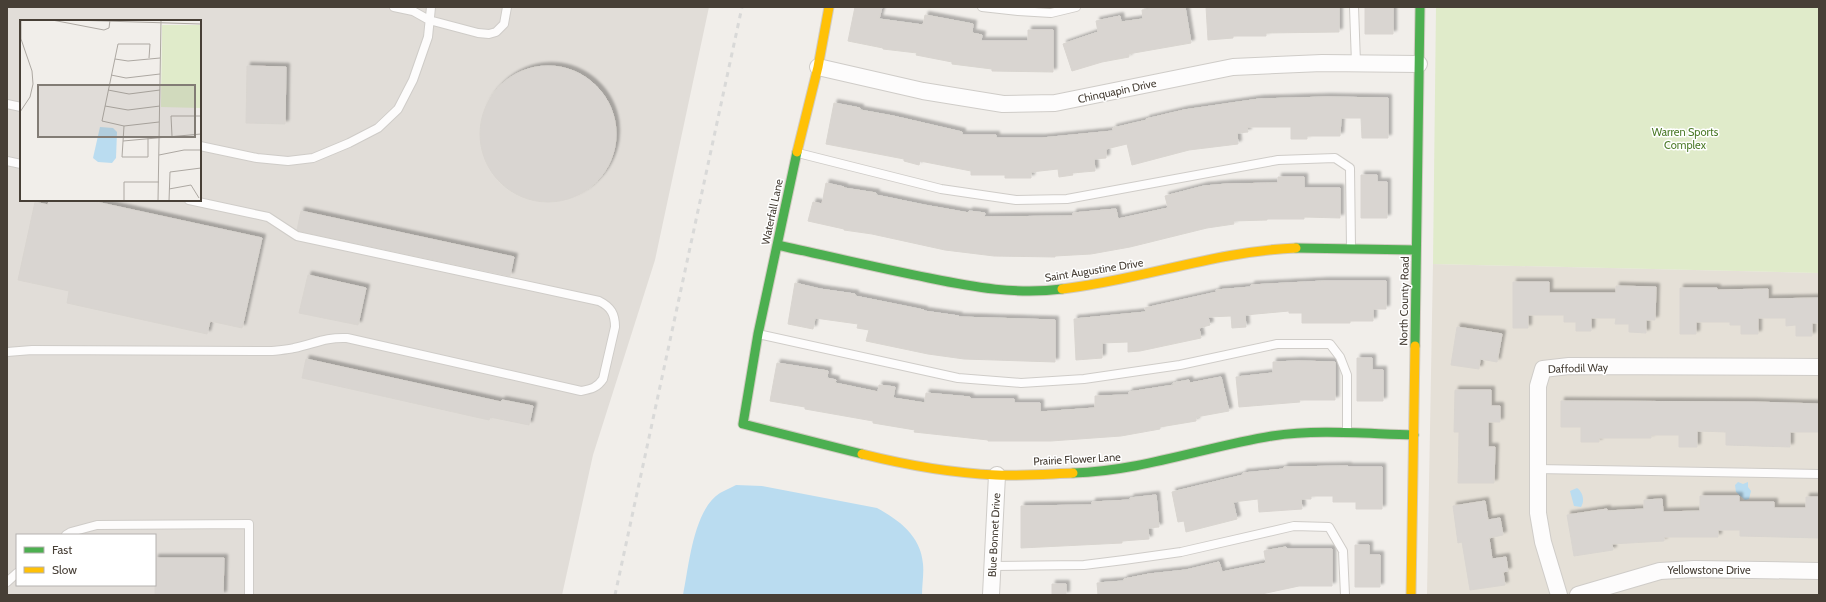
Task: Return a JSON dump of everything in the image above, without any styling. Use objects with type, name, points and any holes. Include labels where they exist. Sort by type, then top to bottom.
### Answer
[{"type":"street","name":"Waterfall Lane","points":[[743,424],[758,334],[797,152],[818,67],[829,7]]},
{"type":"street","name":"North County Road","points":[[1411,595],[1420,7]]},
{"type":"street","name":"Chinquapin Drive","points":[[818,67],[923,91],[996,102],[1055,103],[1107,94],[1175,78],[1233,67],[1356,63],[1419,64]]},
{"type":"street","name":"Saint Augustine Drive","points":[[777,245],[900,272],[992,290],[1048,291],[1130,278],[1193,262],[1251,252],[1304,248],[1416,250]]},
{"type":"street","name":"Daffodil Way","points":[[1559,595],[1543,542],[1538,513],[1538,386],[1543,369],[1569,366],[1819,367]]},
{"type":"street","name":"Prairie Flower Lane","points":[[743,424],[893,461],[950,471],[997,475],[1079,473],[1126,468],[1197,454],[1221,446],[1274,436],[1312,433],[1414,435]]},
{"type":"street","name":"Blue Bonnet Drive","points":[[991,595],[997,475]]},
{"type":"street","name":"Yellowstone Drive","points":[[1578,595],[1660,571],[1694,569],[1819,571]]},
{"type":"lane","points":[[394,7],[413,11],[429,20],[478,33],[489,34],[496,32],[504,24],[507,7]]},
{"type":"lane","points":[[201,146],[257,158],[288,161],[313,158],[378,128],[398,109],[413,80],[428,38],[431,7]]},
{"type":"lane","points":[[982,7],[1018,11],[1051,12],[1076,7]]},
{"type":"lane","points":[[1354,7],[1356,63]]},
{"type":"lane","points":[[7,104],[20,107]]},
{"type":"lane","points":[[797,152],[941,189],[1016,200],[1067,199],[1278,160],[1335,158],[1350,168],[1351,249]]},
{"type":"lane","points":[[7,161],[20,164]]},
{"type":"lane","points":[[7,352],[32,350],[272,350],[292,349],[334,337],[347,338],[581,391],[592,389],[599,385],[603,379],[615,327],[612,312],[607,305],[599,301],[297,236],[268,217],[195,201]]},
{"type":"lane","points":[[758,334],[958,378],[1021,383],[1084,379],[1180,365],[1277,344],[1330,344],[1340,357],[1347,375],[1347,434]]},
{"type":"lane","points":[[1537,469],[1819,474]]},
{"type":"lane","points":[[68,534],[97,525],[249,524],[249,595]]},
{"type":"lane","points":[[992,566],[1084,565],[1181,552],[1294,526],[1329,527],[1343,551],[1345,595]]},
{"type":"lane","points":[[7,582],[16,574]]},
{"type":"shaded area","points":[[7,7],[709,7],[655,260],[593,455],[562,595],[7,595]]},
{"type":"shaded area","points":[[1433,264],[1819,273],[1819,595],[1427,595]]},
{"type":"green space","name":"Warren Sports Complex","points":[[1436,7],[1819,7],[1819,273],[1433,264]]},
{"type":"water","points":[[1738,482],[1743,484],[1748,482],[1748,487],[1751,491],[1749,499],[1745,500],[1736,492],[1735,485]]},
{"type":"water","points":[[736,485],[762,486],[877,508],[908,530],[918,545],[923,564],[922,595],[683,595],[690,555],[698,525],[704,512],[711,501],[720,493]]},
{"type":"water","points":[[1577,488],[1583,497],[1581,507],[1574,506],[1570,491]]},
{"type":"building","points":[[855,7],[882,7],[879,19],[923,25],[925,15],[973,24],[972,33],[982,35],[981,41],[1028,41],[1028,30],[1053,30],[1053,72],[992,71],[992,69],[952,64],[952,62],[916,55],[917,53],[883,49],[848,41]]},
{"type":"building","points":[[1159,7],[1185,7],[1191,43],[1128,54],[1129,57],[1102,62],[1072,71],[1063,44],[1098,32],[1096,21],[1120,16],[1121,22],[1143,19],[1142,10]]},
{"type":"building","points":[[1206,7],[1339,7],[1339,32],[1266,33],[1266,36],[1233,36],[1233,38],[1208,40]]},
{"type":"building","points":[[1365,7],[1393,7],[1393,34],[1365,34]]},
{"type":"building","points":[[247,66],[286,67],[285,124],[246,123]]},
{"type":"building","points":[[541,66],[555,66],[574,71],[586,77],[601,91],[611,108],[615,121],[615,147],[611,160],[605,172],[591,187],[586,191],[568,199],[555,202],[541,202],[522,197],[510,191],[495,177],[491,172],[483,154],[480,141],[480,127],[485,108],[491,96],[505,81],[510,77],[528,69]]},
{"type":"building","points":[[1327,97],[1388,98],[1388,138],[1362,138],[1361,118],[1341,118],[1340,136],[1307,136],[1307,139],[1291,139],[1291,127],[1247,127],[1248,132],[1237,133],[1238,144],[1189,150],[1132,165],[1127,144],[1106,149],[1106,158],[1094,159],[1095,171],[1072,173],[1073,175],[1059,177],[1058,169],[1031,172],[1031,178],[1005,178],[1005,175],[971,175],[971,171],[920,161],[919,165],[904,161],[904,159],[826,144],[834,103],[962,132],[962,135],[996,135],[996,138],[1042,138],[1113,131],[1113,128],[1184,110],[1259,99]]},
{"type":"building","points":[[1361,175],[1377,175],[1377,182],[1387,182],[1387,218],[1361,218]]},
{"type":"building","points":[[1278,177],[1304,177],[1304,188],[1340,188],[1340,218],[1304,217],[1304,219],[1233,221],[1234,224],[1207,228],[1130,247],[1091,254],[1055,257],[994,256],[945,250],[872,234],[844,230],[808,221],[813,202],[822,204],[826,183],[924,205],[969,213],[969,211],[985,213],[984,217],[1073,216],[1073,213],[1116,209],[1118,219],[1168,208],[1165,196],[1204,186],[1278,183]]},
{"type":"building","points":[[49,201],[92,201],[262,238],[242,328],[210,321],[207,334],[67,303],[69,291],[18,280],[35,202],[48,205]]},
{"type":"building","points":[[301,211],[514,257],[510,276],[299,231],[297,230]]},
{"type":"building","points":[[308,275],[366,288],[358,325],[299,313]]},
{"type":"building","points":[[1324,281],[1386,281],[1386,309],[1373,309],[1373,321],[1350,321],[1350,323],[1302,323],[1302,313],[1289,313],[1289,311],[1245,315],[1246,327],[1232,328],[1231,316],[1208,317],[1210,325],[1199,328],[1201,338],[1140,351],[1128,352],[1128,342],[1102,343],[1102,358],[1076,360],[1074,319],[1146,312],[1145,308],[1217,292],[1216,290],[1251,287],[1251,285]]},
{"type":"building","points":[[1513,282],[1549,282],[1549,293],[1616,293],[1616,286],[1656,287],[1655,320],[1646,320],[1646,333],[1629,332],[1629,324],[1615,324],[1616,318],[1591,318],[1591,331],[1576,331],[1576,322],[1564,322],[1564,315],[1528,315],[1528,328],[1513,328]]},
{"type":"building","points":[[795,283],[820,289],[855,294],[855,296],[924,311],[959,316],[958,317],[1055,320],[1055,362],[964,359],[928,354],[866,341],[869,330],[857,328],[858,324],[815,318],[813,329],[788,324]]},
{"type":"building","points":[[1680,288],[1717,288],[1717,290],[1768,289],[1768,299],[1819,298],[1819,323],[1812,323],[1812,336],[1796,336],[1796,325],[1786,326],[1786,318],[1758,318],[1758,334],[1741,334],[1741,325],[1730,325],[1730,322],[1696,322],[1696,334],[1680,334]]},
{"type":"building","points":[[1457,327],[1502,334],[1497,362],[1480,359],[1479,369],[1451,365]]},
{"type":"building","points":[[1357,358],[1372,358],[1372,370],[1383,370],[1383,401],[1357,401]]},
{"type":"building","points":[[306,359],[501,402],[502,400],[533,406],[529,425],[490,417],[489,420],[302,378]]},
{"type":"building","points":[[1273,362],[1335,362],[1335,400],[1299,400],[1300,402],[1239,407],[1236,377],[1273,373]]},
{"type":"building","points":[[777,363],[828,371],[827,378],[836,380],[835,383],[878,392],[879,385],[895,387],[893,398],[925,403],[926,393],[970,397],[970,399],[1014,399],[1014,403],[1040,403],[1040,412],[1095,408],[1095,396],[1129,395],[1129,392],[1174,385],[1173,383],[1189,380],[1190,383],[1221,377],[1229,411],[1196,417],[1196,421],[1121,436],[1051,441],[988,441],[914,432],[915,430],[873,423],[873,421],[770,401]]},
{"type":"building","points":[[1455,390],[1491,390],[1491,406],[1500,406],[1500,422],[1488,422],[1488,447],[1495,447],[1494,483],[1458,483],[1459,432],[1454,432]]},
{"type":"building","points":[[1561,401],[1754,402],[1819,404],[1819,432],[1790,432],[1790,447],[1726,445],[1726,432],[1697,431],[1697,447],[1679,447],[1679,435],[1651,435],[1651,438],[1599,438],[1599,442],[1581,442],[1581,427],[1561,427]]},
{"type":"building","points":[[1284,467],[1382,467],[1382,509],[1356,509],[1356,502],[1333,502],[1333,496],[1311,496],[1311,499],[1301,499],[1302,509],[1259,512],[1258,499],[1233,502],[1237,519],[1186,532],[1184,521],[1178,522],[1172,492],[1243,475],[1243,473],[1284,469]]},
{"type":"building","points":[[1156,495],[1159,527],[1148,528],[1149,539],[1122,541],[1122,543],[1021,548],[1021,506],[1092,505],[1092,502],[1131,500],[1130,498]]},
{"type":"building","points":[[1700,496],[1739,496],[1739,502],[1774,502],[1774,508],[1806,508],[1806,497],[1819,497],[1819,538],[1740,536],[1740,530],[1718,530],[1718,537],[1664,537],[1664,541],[1612,544],[1613,550],[1574,556],[1567,515],[1607,509],[1607,511],[1644,509],[1644,500],[1662,499],[1663,512],[1700,511]]},
{"type":"building","points":[[1485,501],[1488,520],[1500,518],[1503,535],[1489,538],[1492,559],[1506,557],[1508,571],[1503,572],[1505,585],[1470,590],[1462,542],[1458,543],[1453,506]]},
{"type":"building","points":[[1355,545],[1369,545],[1369,555],[1380,555],[1380,587],[1355,587]]},
{"type":"building","points":[[1286,547],[1287,549],[1332,549],[1332,586],[1299,586],[1257,595],[1098,595],[1097,583],[1124,581],[1124,579],[1149,574],[1186,570],[1219,562],[1222,572],[1266,563],[1264,551]]},
{"type":"building","points":[[156,558],[224,558],[223,595],[155,595]]},
{"type":"building","points":[[1052,584],[1066,584],[1066,595],[1052,595]]},
{"type":"railway","points":[[615,595],[742,7]]},
{"type":"traffic: fast","points":[[1415,346],[1420,7]]},
{"type":"traffic: fast","points":[[797,152],[758,334],[743,424],[862,454]]},
{"type":"traffic: fast","points":[[777,245],[910,274],[979,287],[1012,291],[1045,291],[1062,289]]},
{"type":"traffic: fast","points":[[1296,248],[1416,250]]},
{"type":"traffic: fast","points":[[1073,473],[1123,468],[1272,436],[1343,432],[1414,435]]},
{"type":"traffic: slow","points":[[797,152],[818,67],[829,7]]},
{"type":"traffic: slow","points":[[1062,289],[1091,285],[1237,254],[1296,248]]},
{"type":"traffic: slow","points":[[1411,595],[1415,346]]},
{"type":"traffic: slow","points":[[862,454],[929,468],[979,474],[1015,475],[1073,473]]}]
